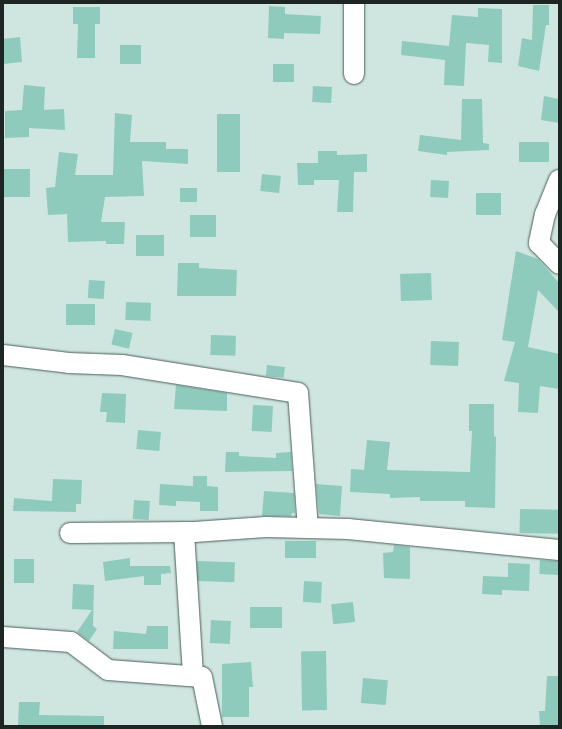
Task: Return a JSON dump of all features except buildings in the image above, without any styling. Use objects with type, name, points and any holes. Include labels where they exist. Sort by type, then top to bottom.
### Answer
[{"type":"street","points":[[354,3],[354,74]]},
{"type":"street","points":[[559,180],[545,214],[539,243],[559,264]]},
{"type":"street","points":[[3,355],[69,363],[122,365],[298,393],[308,528]]},
{"type":"street","points":[[70,533],[184,532],[266,527],[348,529],[559,550]]},
{"type":"street","points":[[184,532],[193,676]]},
{"type":"street","points":[[3,637],[71,642],[108,670],[202,677],[212,726]]}]
